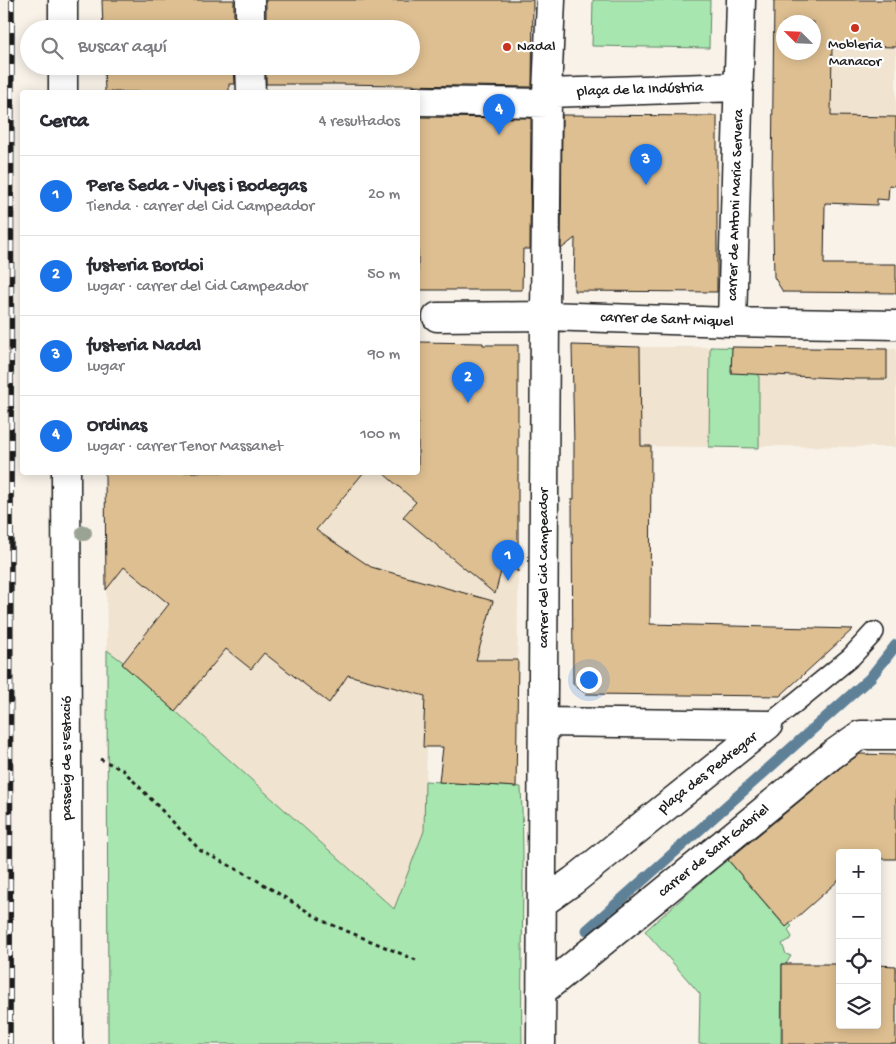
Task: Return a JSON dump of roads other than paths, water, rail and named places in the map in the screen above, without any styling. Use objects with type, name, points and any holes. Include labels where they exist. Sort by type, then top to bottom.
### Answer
[{"type":"street","points":[[63,0],[63,20]]},
{"type":"street","points":[[250,0],[250,20]]},
{"type":"street","points":[[547,98],[551,0]]},
{"type":"street","points":[[739,87],[741,0]]},
{"type":"street","points":[[63,75],[64,90]]},
{"type":"street","points":[[250,75],[251,90]]},
{"type":"street","name":"plaça de la Indústria","points":[[420,101],[547,98],[739,87]]},
{"type":"street","name":"carrer de Antoni Maria Servera","points":[[732,322],[739,87]]},
{"type":"street","name":"carrer del Cid Campeador","points":[[541,1044],[547,98]]},
{"type":"street","name":"carrer de Sant Miquel","points":[[437,317],[545,316],[896,325]]},
{"type":"street","name":"passeig de s'Estació","points":[[66,475],[69,1044]]},
{"type":"street","name":"plaça des Pedregar","points":[[543,722],[768,725]]},
{"type":"street","name":"plaça des Pedregar","points":[[542,903],[768,725]]},
{"type":"street","name":"carrer de Sant Gabriel","points":[[541,992],[860,735],[896,735]]},
{"type":"lane","points":[[768,725],[851,657],[874,632]]},
{"type":"waterway","points":[[587,930],[870,678],[896,645]]},
{"type":"railway","points":[[10,1044],[12,0]]},
{"type":"place","name":"Mobleria Manacor","points":[[855,28]]},
{"type":"place","name":"Nadal","points":[[507,47]]},
{"type":"place","name":"Ordinas","points":[[499,135]]},
{"type":"place","name":"fusteria Nadal","points":[[646,185]]},
{"type":"place","name":"fusteria Bordoi","points":[[468,403]]},
{"type":"place","name":"Pere Seda - Viyes i Bodegas","points":[[508,581]]}]
